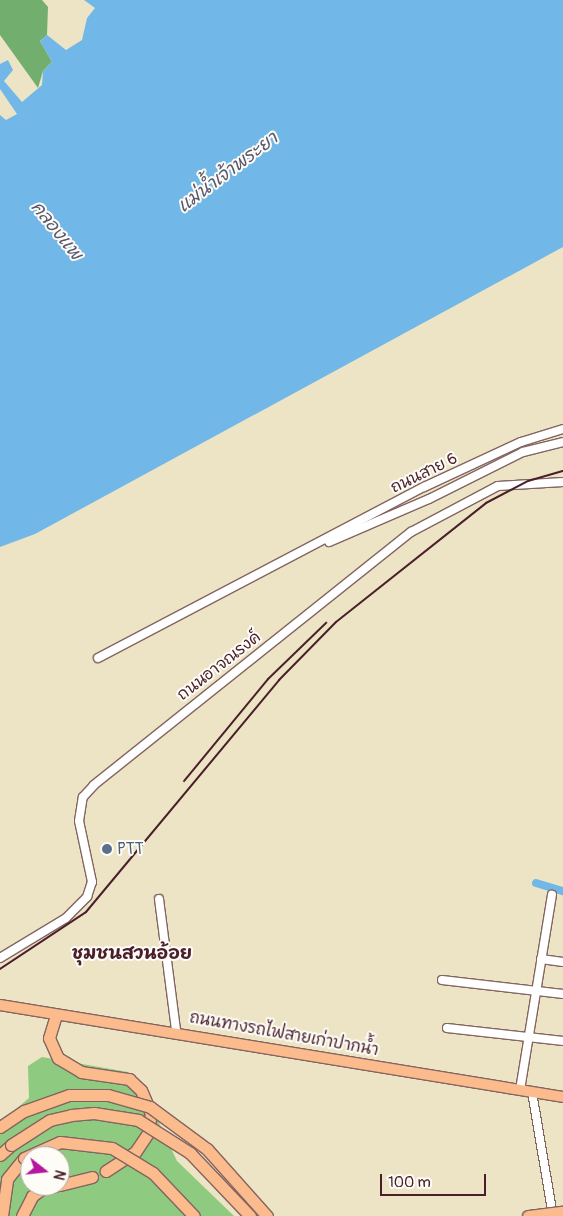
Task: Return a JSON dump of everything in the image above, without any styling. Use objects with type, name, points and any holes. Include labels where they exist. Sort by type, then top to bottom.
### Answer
[{"type":"highway","points":[[56,1014],[49,1038],[58,1058],[81,1072],[129,1079],[141,1090],[151,1113],[148,1132],[136,1152],[106,1171]]},
{"type":"highway","points":[[0,1127],[24,1111],[69,1095],[108,1095],[150,1106],[207,1149],[267,1216]]},
{"type":"highway","points":[[0,1155],[11,1145],[50,1120],[71,1115],[94,1113],[138,1120],[190,1153],[250,1216]]},
{"type":"highway","points":[[2,1216],[7,1179],[24,1158],[60,1142],[112,1148],[153,1173],[194,1216]]},
{"type":"highway","points":[[70,1182],[92,1177]]},
{"type":"highway","points":[[22,1216],[32,1196]]},
{"type":"highway","points":[[528,1216],[563,1212]]},
{"type":"main road","name":"ถนนทางรถไฟสายเก่าปากน้ำ","points":[[0,1005],[176,1030],[563,1097]]},
{"type":"street","name":"ถนนสาย 6","points":[[98,658],[303,554],[424,487],[521,442],[563,429]]},
{"type":"street","name":"ถนนสาย 6","points":[[303,554],[429,500],[523,452],[563,442]]},
{"type":"street","name":"ถนนอาจณรงค์","points":[[0,958],[66,918],[87,897],[92,882],[79,821],[83,797],[94,785],[410,532],[498,486],[563,482]]},
{"type":"street","points":[[520,1090],[552,895]]},
{"type":"street","points":[[159,900],[176,1030]]},
{"type":"street","points":[[541,959],[563,962]]},
{"type":"street","points":[[442,980],[563,994]]},
{"type":"street","points":[[447,1028],[563,1041]]},
{"type":"street","points":[[532,1092],[553,1216]]},
{"type":"green space","points":[[0,0],[42,0],[48,7],[47,35],[40,41],[52,62],[43,71],[38,88],[0,35]]},
{"type":"green space","points":[[42,1057],[128,1072],[144,1091],[177,1161],[234,1216],[0,1216],[0,1123],[29,1098],[28,1066]]},
{"type":"water","points":[[84,0],[563,0],[563,247],[35,534],[0,547],[0,115],[6,120],[17,114],[0,89],[0,64],[8,60],[13,70],[4,81],[22,102],[42,85],[43,71],[52,62],[40,41],[47,35],[66,50],[82,40],[87,18],[95,8]]},
{"type":"waterway","points":[[536,883],[563,891]]},
{"type":"railway","points":[[0,969],[86,912],[279,680],[336,622],[486,503],[528,481],[563,471]]},
{"type":"railway","points":[[184,781],[268,679],[326,623]]},
{"type":"place","name":"PTT","points":[[107,849]]},
{"type":"district","name":"ชุมชนสวนอ้อย","points":[[132,954]]},
{"type":"water label","name":"แม่น้ำเจ้าพระยา","points":[[228,173]]},
{"type":"water label","name":"คลองแพ","points":[[56,231]]}]
